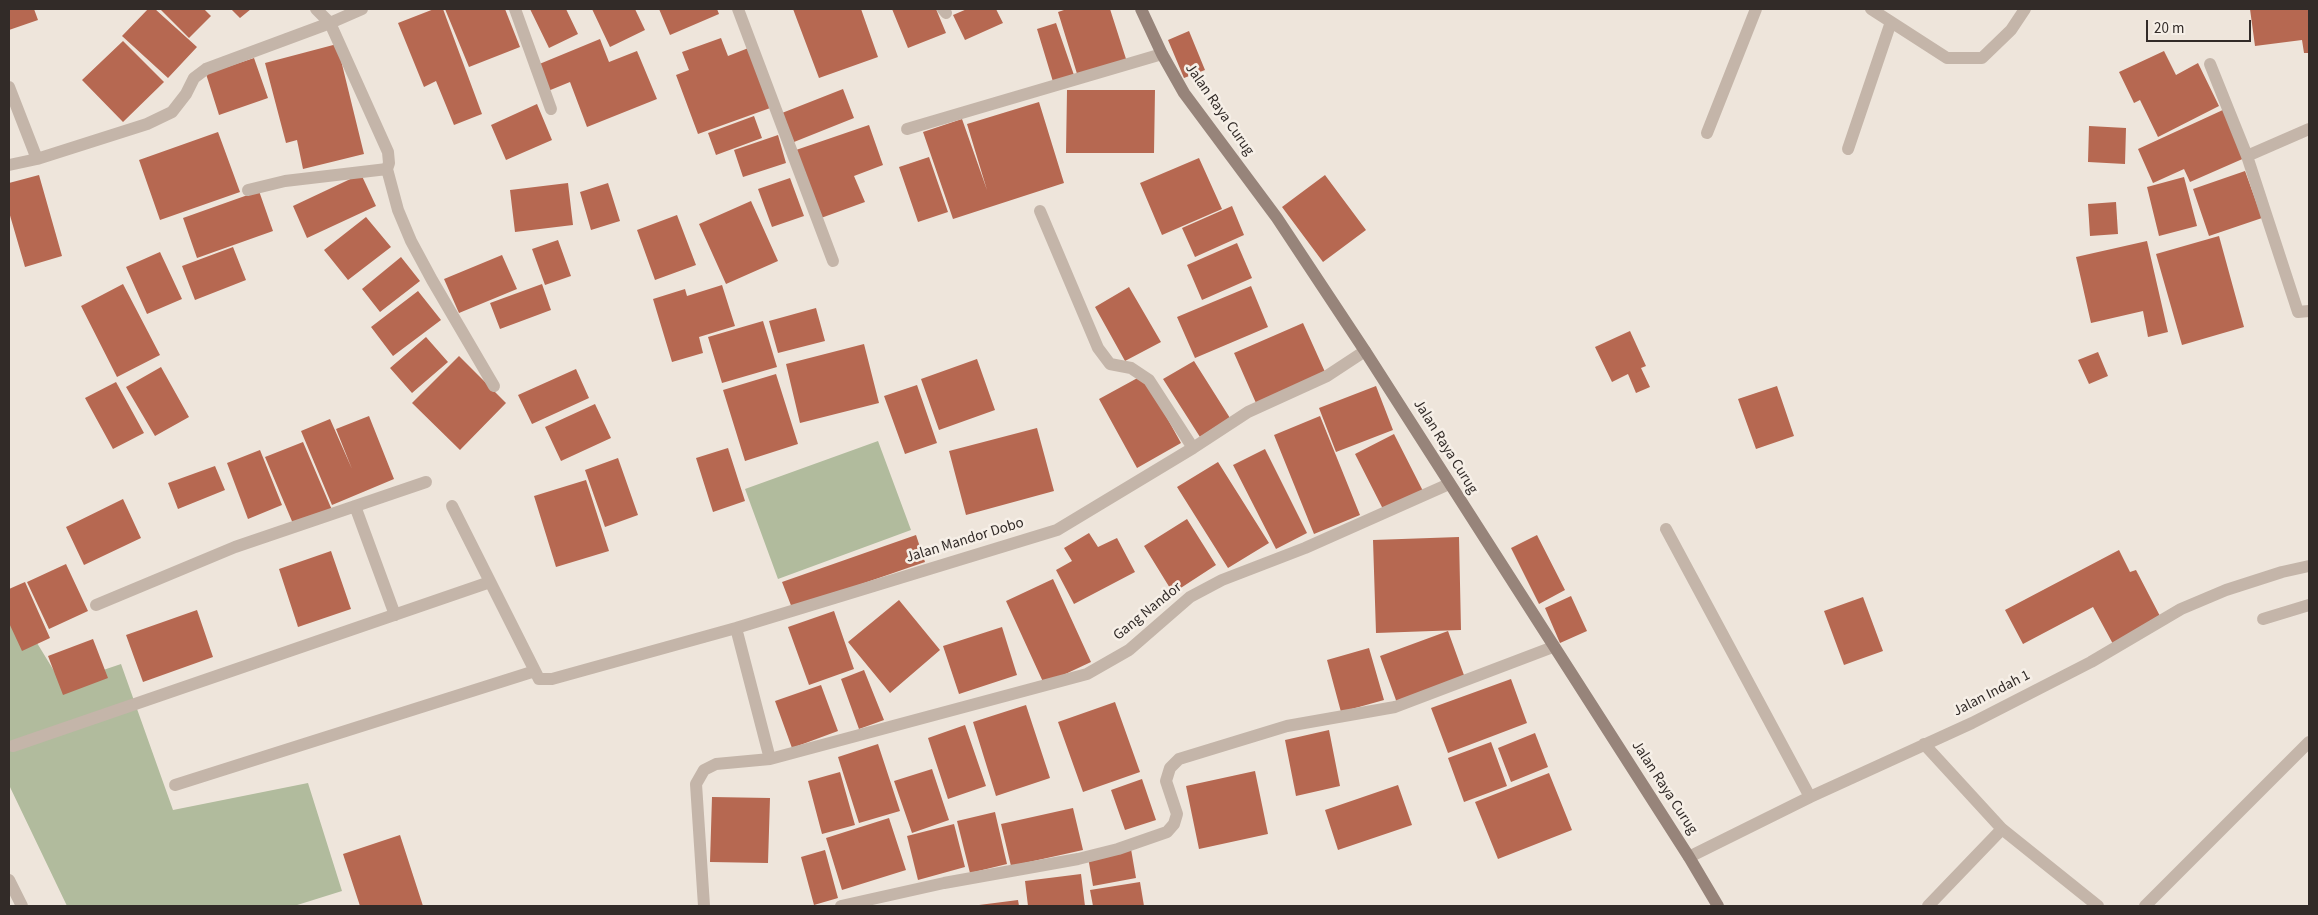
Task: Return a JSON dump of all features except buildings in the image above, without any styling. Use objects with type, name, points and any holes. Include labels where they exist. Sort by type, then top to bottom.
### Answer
[{"type":"main road","name":"Jalan Raya Curug","points":[[1141,9],[1162,54],[1184,93],[1277,218],[1365,351],[1553,647],[1690,857],[1718,906]]},
{"type":"street","points":[[316,9],[330,23],[388,152],[389,163],[387,168],[398,210],[411,241],[494,386]]},
{"type":"street","points":[[9,165],[37,159],[147,124],[172,112],[186,94],[194,78],[206,69],[330,23],[362,9]]},
{"type":"street","points":[[515,9],[550,109]]},
{"type":"street","points":[[738,9],[833,261]]},
{"type":"street","points":[[1707,133],[1756,9]]},
{"type":"street","points":[[1871,9],[1947,58],[1982,58],[2011,30],[2024,9]]},
{"type":"street","points":[[1848,149],[1891,22]]},
{"type":"street","points":[[907,129],[1162,54]]},
{"type":"street","points":[[2210,64],[2247,156],[2298,312],[2309,311]]},
{"type":"street","points":[[9,87],[37,159]]},
{"type":"street","points":[[2247,156],[2309,129]]},
{"type":"street","points":[[248,190],[285,181],[387,168]]},
{"type":"street","points":[[1040,211],[1098,348],[1110,364],[1131,368],[1149,380],[1193,448]]},
{"type":"street","name":"Jalan Mandor Dobo","points":[[175,785],[537,675],[552,679],[736,628],[1057,530],[1193,448],[1248,412],[1327,376],[1365,351]]},
{"type":"street","points":[[96,605],[235,547],[426,482]]},
{"type":"street","name":"Gang Nandor","points":[[704,906],[696,784],[704,770],[716,764],[770,759],[1087,674],[1129,650],[1190,597],[1222,580],[1305,548],[1449,484]]},
{"type":"street","points":[[355,506],[395,615]]},
{"type":"street","points":[[452,506],[537,675]]},
{"type":"street","points":[[1666,529],[1810,797]]},
{"type":"street","name":"Jalan Indah 1","points":[[1690,857],[1810,797],[1972,723],[2082,667],[2181,609],[2226,590],[2282,572],[2309,566]]},
{"type":"street","points":[[13,746],[490,582]]},
{"type":"street","points":[[2263,619],[2309,605]]},
{"type":"street","points":[[736,628],[770,759]]},
{"type":"street","points":[[842,906],[944,883],[1078,859],[1118,849],[1167,832],[1174,824],[1177,814],[1166,781],[1170,768],[1179,759],[1287,726],[1395,707],[1553,647]]},
{"type":"street","points":[[2145,906],[2309,742]]},
{"type":"street","points":[[1924,744],[2002,829],[2098,906]]},
{"type":"street","points":[[1928,906],[2002,829]]},
{"type":"street","points":[[9,880],[22,906]]},
{"type":"green space","points":[[878,441],[911,530],[778,579],[745,489]]},
{"type":"green space","points":[[9,597],[62,684],[121,664],[173,810],[308,783],[342,891],[294,906],[67,906],[9,785]]}]
